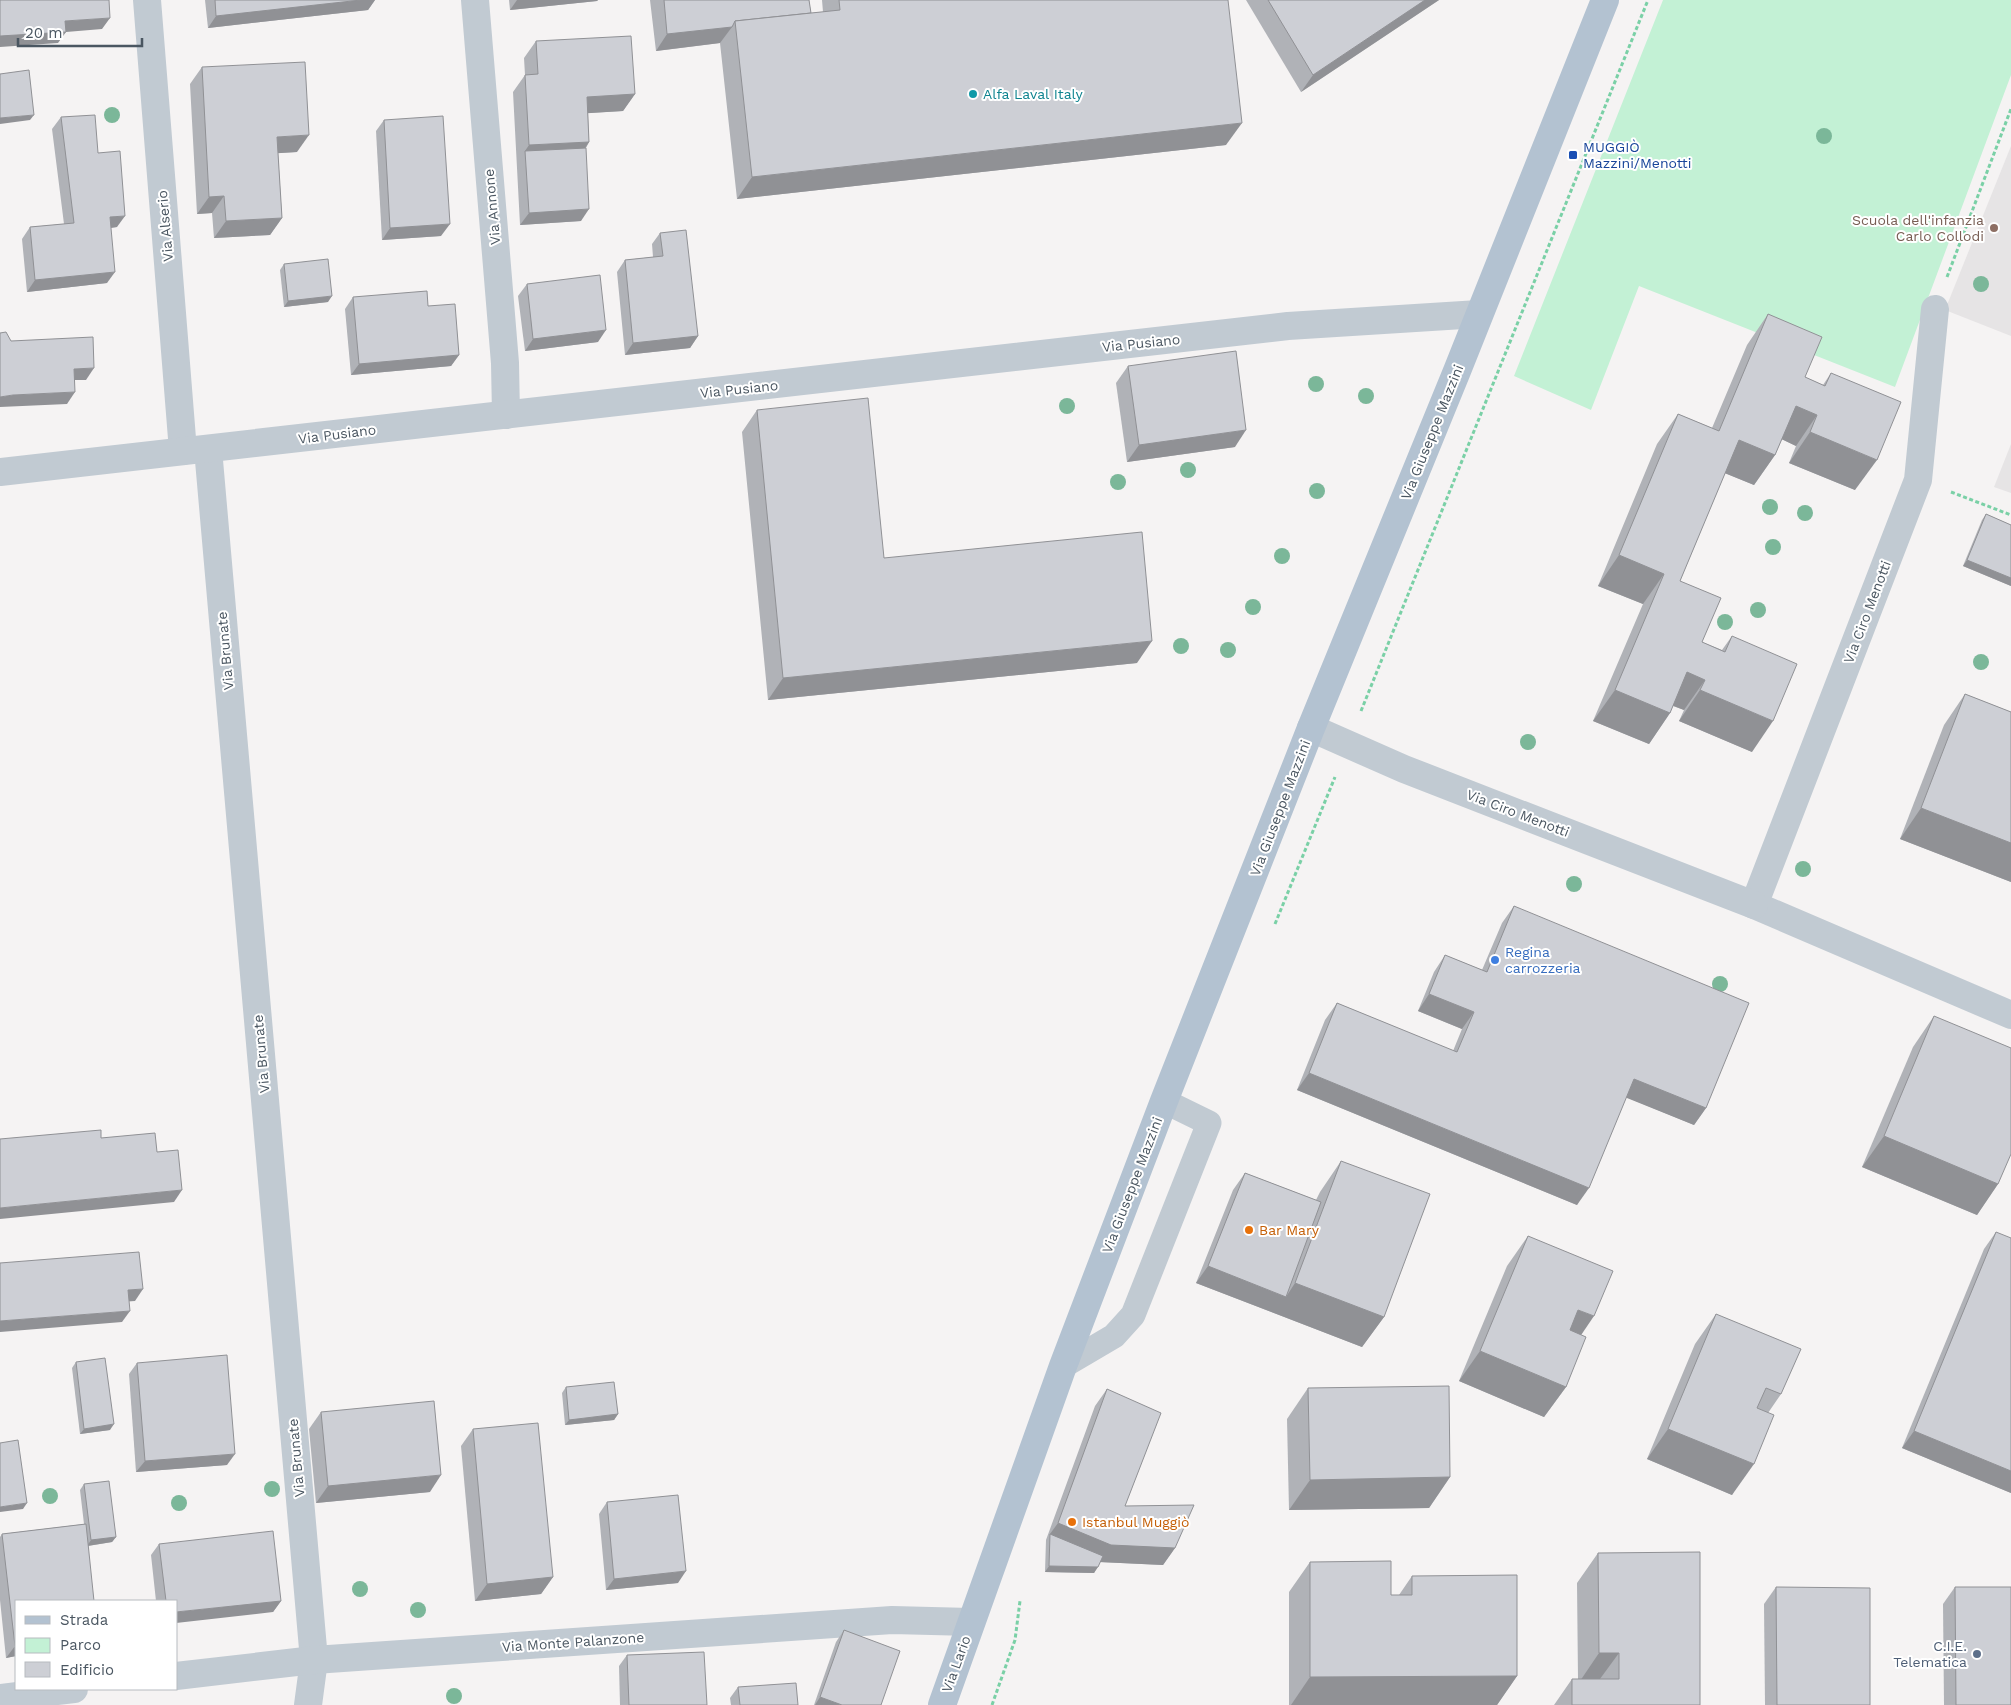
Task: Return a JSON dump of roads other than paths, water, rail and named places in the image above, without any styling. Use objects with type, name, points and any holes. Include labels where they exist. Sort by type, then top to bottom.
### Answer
[{"type":"main road","name":"Via Giuseppe Mazzini","points":[[971,1622],[1063,1366],[1164,1101],[1311,728],[1604,0]]},
{"type":"main road","name":"Via Lario","points":[[942,1705],[971,1622]]},
{"type":"street","name":"Via Alserio","points":[[147,0],[195,450]]},
{"type":"street","name":"Via Annone","points":[[475,0],[504,363],[506,415]]},
{"type":"street","name":"Via Ciro Menotti","points":[[1754,905],[1918,480],[1935,309]]},
{"type":"street","name":"Via Pusiano","points":[[0,472],[1288,326],[1479,314]]},
{"type":"street","name":"Via Brunate","points":[[195,450],[314,1660],[308,1705]]},
{"type":"street","name":"Via Ciro Menotti","points":[[1311,728],[1404,769],[1754,905],[2011,1015]]},
{"type":"street","name":"Via Monte Palanzone","points":[[178,1676],[314,1660],[892,1620],[971,1622]]},
{"type":"street","points":[[0,1698],[66,1690]]},
{"type":"lane","points":[[1063,1366],[1114,1336],[1133,1315],[1208,1123],[1164,1101]]},
{"type":"place","name":"Alfa Laval Italy","points":[[973,94]]},
{"type":"place","name":"MUGGIÒ Mazzini/Menotti","points":[[1573,155]]},
{"type":"place","name":"Scuola dell'infanzia Carlo Collodi","points":[[1994,228]]},
{"type":"place","name":"Regina carrozzeria","points":[[1495,960]]},
{"type":"place","name":"Bar Mary","points":[[1249,1230]]},
{"type":"place","name":"Istanbul Muggiò","points":[[1072,1522]]},
{"type":"place","name":"C.I.E. Telematica","points":[[1977,1654]]}]
